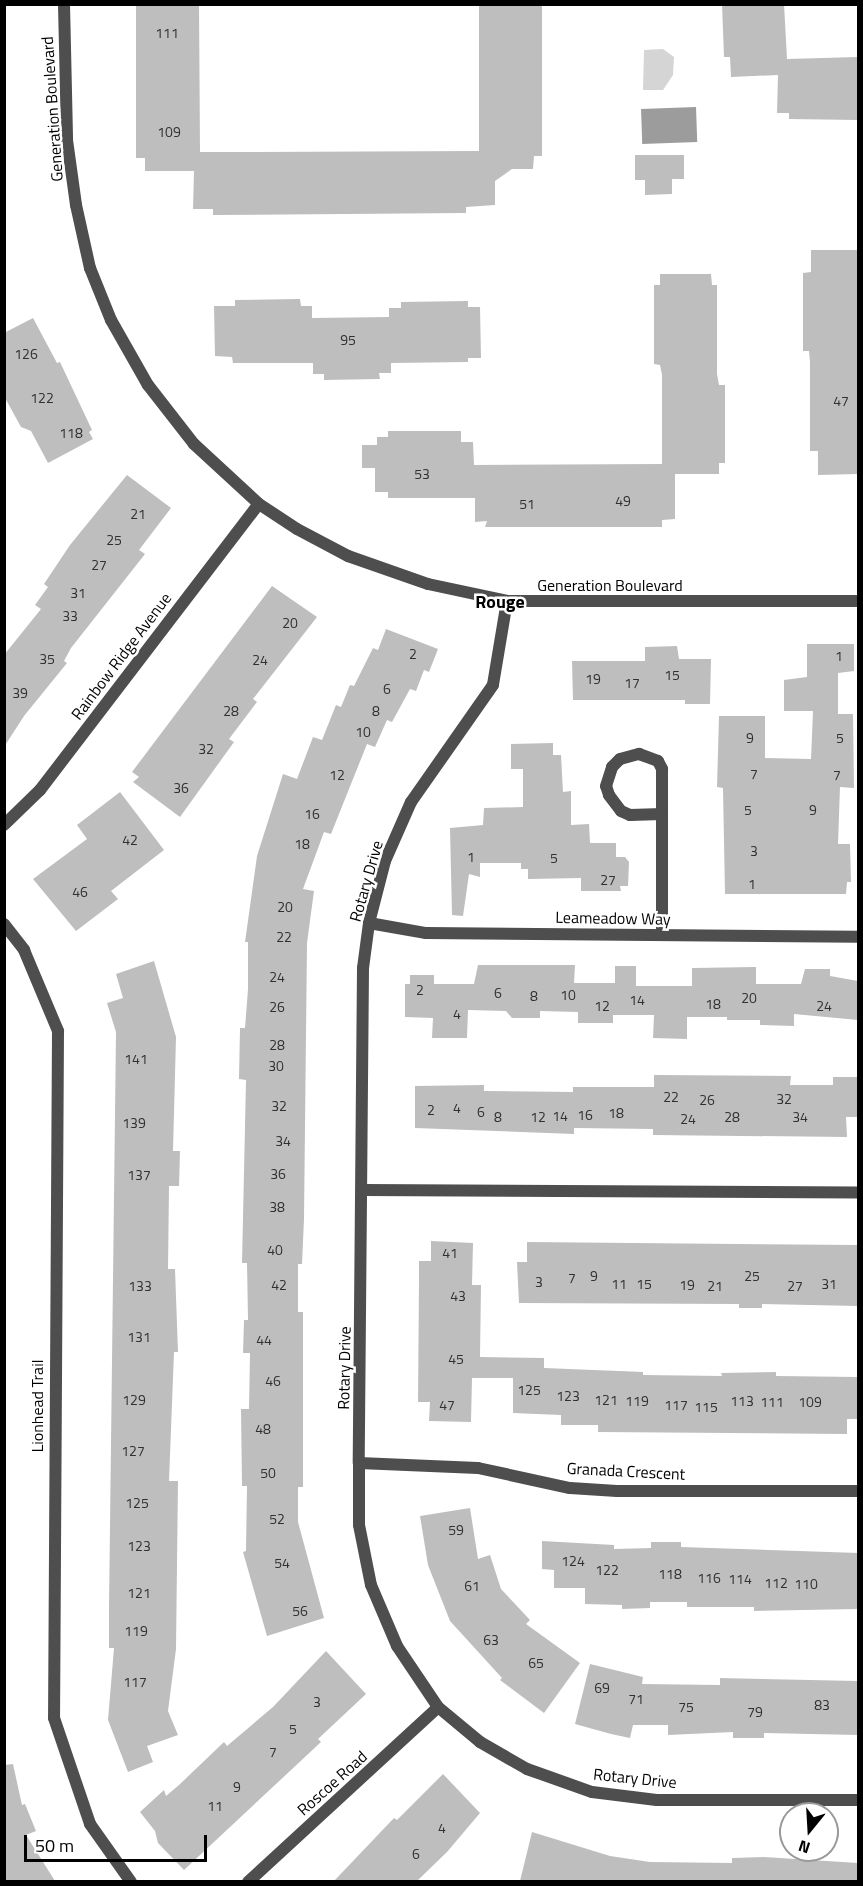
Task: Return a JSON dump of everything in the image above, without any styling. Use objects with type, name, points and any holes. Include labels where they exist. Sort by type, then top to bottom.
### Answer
[{"type":"street","name":"Generation Boulevard","points":[[64,4],[67,140],[76,206],[90,268],[111,320],[148,385],[194,444],[259,504],[348,556],[428,584],[507,601],[858,601]]},
{"type":"street","name":"Rainbow Ridge Avenue","points":[[4,825],[40,790],[259,504]]},
{"type":"street","name":"Rotary Drive","points":[[507,601],[492,685],[411,802],[385,861],[369,923],[363,968],[363,1191],[358,1463],[359,1525],[371,1585],[397,1647],[438,1707],[480,1742],[527,1769],[592,1792],[657,1800],[858,1800]]},
{"type":"street","points":[[662,814],[630,815],[613,804],[606,786],[608,776],[620,759],[639,754],[658,761],[664,788],[662,935]]},
{"type":"street","name":"Leameadow Way","points":[[369,923],[426,933],[858,937]]},
{"type":"street","name":"Lionhead Trail","points":[[4,924],[24,950],[58,1031],[54,1718],[90,1824],[131,1881]]},
{"type":"street","points":[[363,1191],[858,1193]]},
{"type":"street","name":"Granada Crescent","points":[[358,1463],[478,1468],[570,1488],[617,1491],[858,1491]]},
{"type":"street","name":"Roscoe Road","points":[[248,1881],[438,1707]]},
{"type":"shaded area","points":[[663,49],[674,57],[673,75],[663,90],[643,90],[644,50]]},
{"type":"shaded area","points":[[696,107],[697,142],[642,144],[641,109]]},
{"type":"building","points":[[136,4],[199,4],[200,152],[248,152],[479,151],[479,4],[542,4],[542,156],[534,156],[533,169],[512,169],[495,181],[495,205],[466,207],[466,213],[213,215],[213,209],[193,209],[194,171],[145,171],[145,158],[136,158]]},
{"type":"building","points":[[722,4],[784,4],[787,59],[858,57],[858,120],[789,119],[789,113],[777,113],[778,75],[731,77],[730,57],[724,57]]},
{"type":"building","points":[[635,155],[684,155],[684,179],[672,179],[672,194],[645,195],[645,180],[635,180]]},
{"type":"building","points":[[811,250],[858,250],[858,474],[818,475],[818,451],[810,451],[810,362],[809,351],[803,351],[803,273],[811,272]]},
{"type":"building","points":[[660,274],[711,274],[712,285],[717,285],[717,374],[719,385],[725,385],[725,463],[719,463],[719,474],[675,474],[675,519],[662,520],[662,527],[485,527],[487,521],[475,522],[475,498],[388,498],[388,492],[375,492],[375,468],[362,468],[362,445],[377,445],[377,437],[388,437],[388,431],[461,431],[461,442],[473,442],[474,465],[662,464],[662,375],[660,365],[654,364],[654,285],[660,285]]},
{"type":"building","points":[[300,299],[301,306],[312,306],[312,318],[389,317],[389,308],[401,308],[401,302],[468,301],[468,307],[480,307],[481,358],[468,358],[468,362],[391,363],[391,373],[379,373],[380,379],[324,380],[324,374],[313,374],[313,363],[233,363],[232,357],[215,356],[214,306],[235,306],[235,300]]},
{"type":"building","points":[[33,318],[57,363],[60,362],[92,430],[89,432],[93,439],[48,463],[31,431],[21,427],[4,396],[4,333]]},
{"type":"building","points":[[127,475],[171,508],[139,550],[145,554],[71,648],[64,661],[67,663],[24,716],[4,747],[4,655],[41,609],[35,605],[48,587],[44,584],[70,545]]},
{"type":"building","points":[[272,586],[317,617],[253,699],[257,702],[229,739],[234,742],[180,817],[133,782],[139,777],[132,772]]},
{"type":"building","points":[[386,629],[438,649],[429,672],[424,670],[416,691],[410,689],[392,722],[387,720],[375,747],[367,744],[331,834],[324,832],[303,889],[314,891],[307,943],[304,1219],[302,1264],[298,1264],[298,1312],[303,1312],[303,1487],[298,1487],[298,1522],[324,1618],[267,1636],[243,1552],[246,1551],[247,1486],[242,1486],[241,1409],[249,1409],[250,1353],[243,1353],[244,1320],[248,1320],[247,1263],[242,1263],[246,1080],[239,1079],[240,1028],[245,1028],[248,989],[248,942],[245,942],[257,856],[283,774],[297,779],[313,737],[322,740],[336,705],[341,707],[350,685],[354,686],[373,648],[378,650]]},
{"type":"building","points":[[807,644],[854,644],[854,671],[838,673],[838,714],[853,714],[854,788],[840,787],[838,844],[850,844],[851,882],[847,882],[846,894],[725,894],[723,788],[717,787],[719,716],[765,716],[765,758],[811,759],[813,711],[784,711],[784,680],[807,677]]},
{"type":"building","points":[[677,646],[679,659],[711,659],[710,704],[685,704],[685,700],[573,700],[572,661],[645,661],[645,647]]},
{"type":"building","points":[[553,743],[553,755],[561,755],[563,792],[571,791],[571,825],[589,824],[590,843],[616,843],[616,857],[625,857],[629,862],[628,886],[620,886],[621,891],[581,891],[581,878],[528,879],[528,869],[521,869],[521,863],[480,863],[480,877],[469,874],[463,916],[452,915],[450,828],[483,825],[484,808],[523,807],[523,769],[511,769],[511,744]]},
{"type":"building","points":[[120,792],[164,850],[111,891],[118,899],[76,931],[33,879],[87,839],[77,825]]},
{"type":"building","points":[[154,961],[176,1037],[173,1151],[180,1151],[179,1186],[169,1186],[168,1269],[175,1269],[178,1352],[174,1352],[169,1481],[178,1481],[176,1649],[168,1711],[178,1735],[147,1746],[153,1762],[128,1772],[108,1720],[114,1648],[109,1648],[109,1608],[116,1032],[107,1003],[123,998],[116,974]]},
{"type":"building","points":[[478,965],[575,965],[574,983],[615,983],[615,966],[636,966],[636,986],[692,986],[692,968],[756,967],[756,984],[801,984],[805,969],[830,969],[830,976],[858,981],[858,1020],[794,1014],[794,1026],[760,1025],[760,1020],[727,1020],[727,1017],[687,1017],[687,1039],[653,1038],[654,1015],[613,1015],[613,1023],[578,1023],[578,1012],[540,1011],[540,1018],[512,1018],[506,1011],[468,1010],[467,1038],[432,1038],[433,1018],[405,1017],[405,984],[410,984],[410,975],[434,975],[434,984],[474,984]]},
{"type":"building","points":[[654,1075],[791,1076],[790,1085],[833,1085],[833,1077],[858,1077],[858,1117],[846,1117],[847,1137],[653,1135],[653,1129],[574,1128],[574,1134],[415,1128],[415,1086],[484,1085],[484,1091],[573,1092],[573,1087],[654,1087]]},
{"type":"building","points":[[431,1241],[473,1243],[472,1285],[481,1285],[480,1357],[544,1358],[544,1368],[643,1372],[643,1375],[722,1376],[721,1373],[776,1372],[776,1376],[858,1377],[858,1419],[847,1419],[847,1434],[598,1432],[598,1425],[561,1425],[561,1415],[513,1413],[513,1378],[472,1378],[471,1422],[429,1421],[430,1402],[418,1402],[419,1261],[431,1261]]},
{"type":"building","points":[[527,1242],[858,1245],[858,1306],[762,1304],[762,1308],[739,1308],[739,1304],[519,1303],[517,1262],[527,1262]]},
{"type":"building","points":[[470,1508],[478,1559],[490,1555],[501,1589],[530,1620],[526,1624],[580,1663],[544,1713],[500,1680],[502,1678],[450,1621],[428,1565],[420,1516]]},
{"type":"building","points":[[542,1541],[614,1545],[614,1549],[651,1548],[651,1542],[681,1542],[681,1547],[858,1553],[858,1609],[754,1611],[754,1607],[687,1607],[687,1602],[650,1602],[650,1608],[622,1609],[622,1605],[585,1604],[585,1588],[554,1588],[554,1570],[542,1569]]},
{"type":"building","points":[[326,1651],[366,1694],[318,1739],[321,1742],[184,1870],[158,1843],[155,1831],[140,1812],[164,1790],[166,1796],[224,1742],[227,1746],[273,1707]]},
{"type":"building","points":[[590,1664],[643,1677],[642,1684],[720,1685],[720,1678],[858,1681],[858,1735],[764,1733],[764,1738],[733,1738],[733,1732],[668,1735],[668,1725],[633,1725],[630,1738],[611,1734],[575,1724]]},
{"type":"building","points":[[13,1764],[22,1805],[25,1804],[36,1831],[26,1835],[55,1881],[4,1881],[4,1765]]},
{"type":"building","points":[[443,1774],[480,1813],[447,1852],[417,1881],[334,1881],[394,1818],[397,1820]]},
{"type":"building","points":[[532,1832],[610,1856],[650,1862],[732,1863],[732,1858],[764,1857],[779,1858],[779,1862],[858,1863],[858,1881],[520,1881]]},
{"type":"district","name":"Rouge","points":[[500,602]]}]
